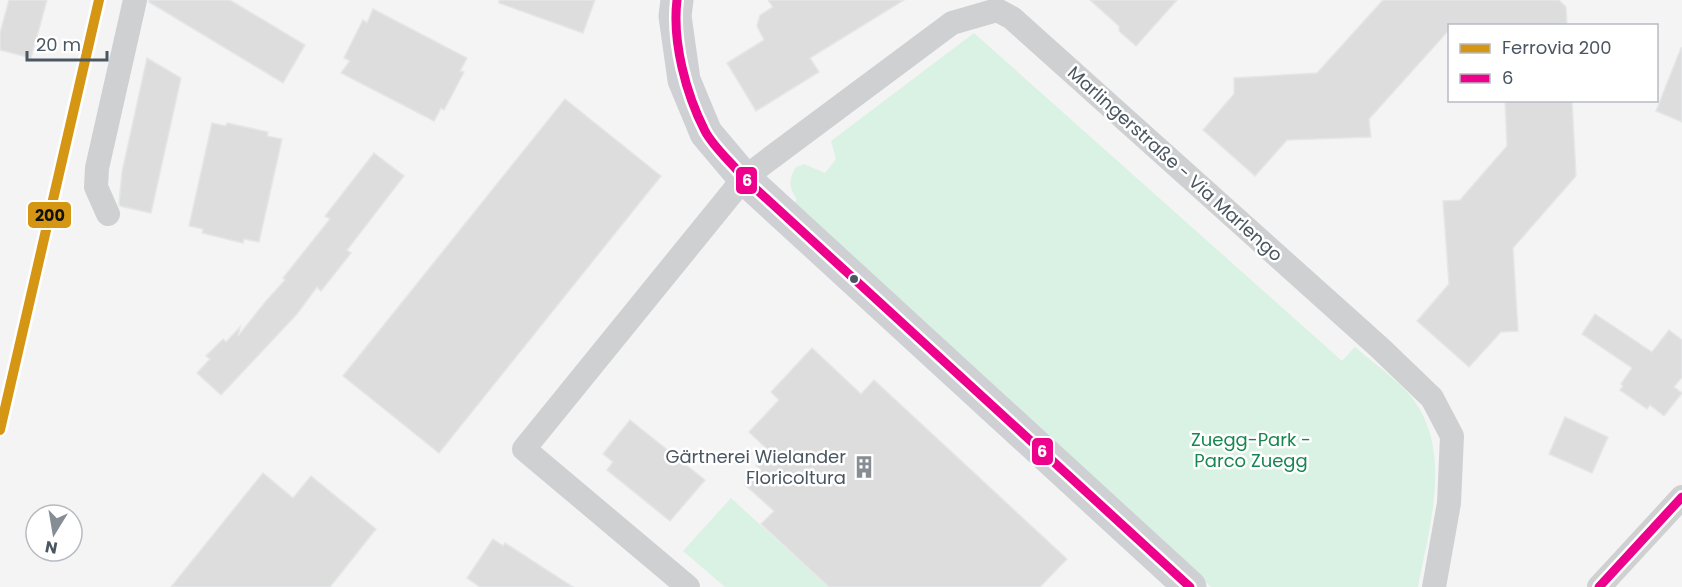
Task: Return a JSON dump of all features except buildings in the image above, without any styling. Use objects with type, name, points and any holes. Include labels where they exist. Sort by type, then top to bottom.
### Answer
[{"type":"street","points":[[108,214],[96,187],[97,168],[135,0]]},
{"type":"street","points":[[677,0],[675,16],[684,80],[706,133],[744,178],[1190,587]]},
{"type":"street","name":"Marlingerstraße - Via Marlengo","points":[[688,587],[524,448],[744,178],[952,22],[997,10],[1011,18],[1038,42],[1380,348],[1432,398],[1452,436],[1449,503],[1434,587]]},
{"type":"street","points":[[1599,587],[1682,497]]},
{"type":"green space","name":"Zuegg-Park - Parco Zuegg","points":[[974,33],[1342,361],[1355,347],[1394,379],[1413,399],[1425,420],[1432,443],[1435,466],[1432,515],[1418,587],[1211,587],[792,204],[797,200],[790,184],[796,167],[804,164],[825,173],[836,159],[831,141]]},
{"type":"green space","points":[[731,498],[828,587],[725,587],[683,551]]},
{"type":"rail line","name":"200","points":[[0,430],[99,0]]},
{"type":"transit line","name":"6","points":[[677,0],[677,33],[686,84],[705,131],[718,149],[744,178],[1190,587]]},
{"type":"transit line","name":"6","points":[[1599,587],[1682,497]]},
{"type":"place","name":"Gärtnerei Wielander Floricoltura","points":[[864,467]]}]
